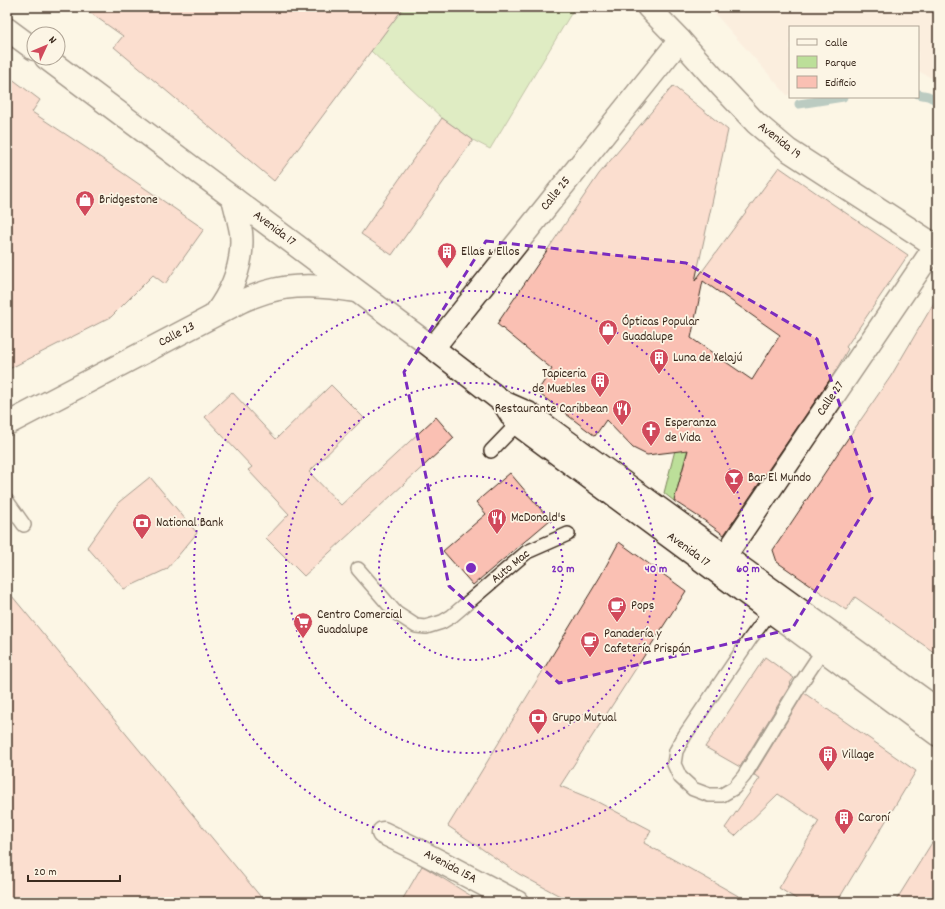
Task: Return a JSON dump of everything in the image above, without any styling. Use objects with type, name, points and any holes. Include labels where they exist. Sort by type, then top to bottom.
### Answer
[{"type":"main road","name":"Avenida 19","points":[[648,7],[756,123],[788,150],[937,244]]},
{"type":"main road","points":[[7,29],[26,43]]},
{"type":"main road","name":"Calle 25","points":[[433,348],[680,40]]},
{"type":"main road","name":"Avenida 17","points":[[57,66],[433,348],[502,402],[528,413],[938,710]]},
{"type":"main road","points":[[214,315],[225,301],[233,285],[241,250],[241,232],[233,198]]},
{"type":"main road","name":"Calle 27","points":[[725,556],[937,244]]},
{"type":"main road","name":"Calle 23","points":[[7,424],[240,302],[267,292],[289,287],[335,287],[358,292]]},
{"type":"main road","name":"Avenida 17","points":[[502,402],[517,424],[938,735]]},
{"type":"main road","name":"Avenida 15A","points":[[383,833],[517,902]]},
{"type":"lane","points":[[491,451],[517,424]]},
{"type":"lane","points":[[7,501],[24,525]]},
{"type":"lane","name":"Auto Mac","points":[[358,569],[396,613],[416,626],[426,627],[442,622],[452,616],[527,552],[568,534]]},
{"type":"lane","points":[[771,611],[745,645],[685,734],[676,751],[674,764],[680,777],[693,789],[709,795],[722,795],[734,788],[744,776],[823,650]]},
{"type":"highlighted area","points":[[486,241],[686,263],[817,339],[872,498],[792,629],[559,683],[449,586],[404,372]]},
{"type":"shaded area","points":[[709,7],[938,7],[938,81],[919,72],[919,26],[789,26],[789,94],[787,95]]},
{"type":"green space","points":[[404,7],[575,7],[490,149],[473,140],[442,118],[371,51]]},
{"type":"green space","points":[[695,372],[705,385],[674,501],[664,493]]},
{"type":"building","points":[[82,7],[404,7],[274,181],[114,47],[123,36]]},
{"type":"building","points":[[7,75],[40,100],[32,112],[204,229],[165,284],[153,275],[111,317],[7,370]]},
{"type":"building","points":[[673,86],[728,130],[695,281],[779,167],[908,255],[846,347],[848,349],[835,372],[724,535],[674,501],[688,450],[647,455],[633,448],[606,420],[595,436],[537,392],[552,369],[497,324],[599,174]],"holes":[[[703,281],[780,335],[752,380],[691,338]]]},
{"type":"building","points":[[442,118],[473,140],[392,255],[361,234]]},
{"type":"building","points":[[938,296],[938,655],[855,597],[846,610],[777,562],[773,550],[891,376]]},
{"type":"building","points":[[331,385],[364,418],[309,472],[341,505],[436,417],[454,438],[304,576],[266,538],[289,514],[248,470],[252,467],[205,417],[232,392],[276,439]]},
{"type":"building","name":"McDonald's","points":[[510,473],[550,520],[473,585],[443,551],[486,514],[476,502]]},
{"type":"building","name":"National Bank","points":[[150,477],[197,533],[167,569],[124,589],[87,547],[119,502]]},
{"type":"building","points":[[619,542],[686,591],[560,786],[594,800],[651,830],[644,843],[749,902],[571,902],[519,874],[448,826],[600,577]]},
{"type":"building","points":[[7,590],[265,902],[7,902]]},
{"type":"building","points":[[765,657],[794,678],[740,767],[705,747]]},
{"type":"building","points":[[804,693],[916,771],[837,902],[801,902],[779,888],[819,821],[778,794],[735,836],[725,828],[760,778],[754,775]]},
{"type":"building","points":[[938,833],[938,902],[895,902]]},
{"type":"building","points":[[422,866],[426,868],[481,902],[401,902]]},
{"type":"waterway","points":[[919,94],[928,96],[938,101]]},
{"type":"waterway","points":[[799,104],[837,98]]},
{"type":"place","name":"Bridgestone","points":[[85,217]]},
{"type":"place","name":"Ellas & Ellos","points":[[447,269]]},
{"type":"place","name":"Ópticas Popular Guadalupe","points":[[608,346]]},
{"type":"place","name":"Luna de Xelajú","points":[[659,375]]},
{"type":"place","name":"Tapiceria de Muebles","points":[[600,398]]},
{"type":"place","name":"Restaurante Caribbean","points":[[622,426]]},
{"type":"place","name":"Esperanza de Vida","points":[[651,447]]},
{"type":"place","name":"Bar El Mundo","points":[[734,495]]},
{"type":"place","name":"McDonald's","points":[[497,535]]},
{"type":"place","name":"National Bank","points":[[142,540]]},
{"type":"place","name":"Pops","points":[[617,623]]},
{"type":"place","name":"Centro Comercial Guadalupe","points":[[303,639]]},
{"type":"place","name":"Panadería y Cafetería Prispán","points":[[590,658]]},
{"type":"place","name":"Grupo Mutual","points":[[538,735]]},
{"type":"place","name":"Village","points":[[828,772]]},
{"type":"place","name":"Caroní","points":[[844,835]]}]
